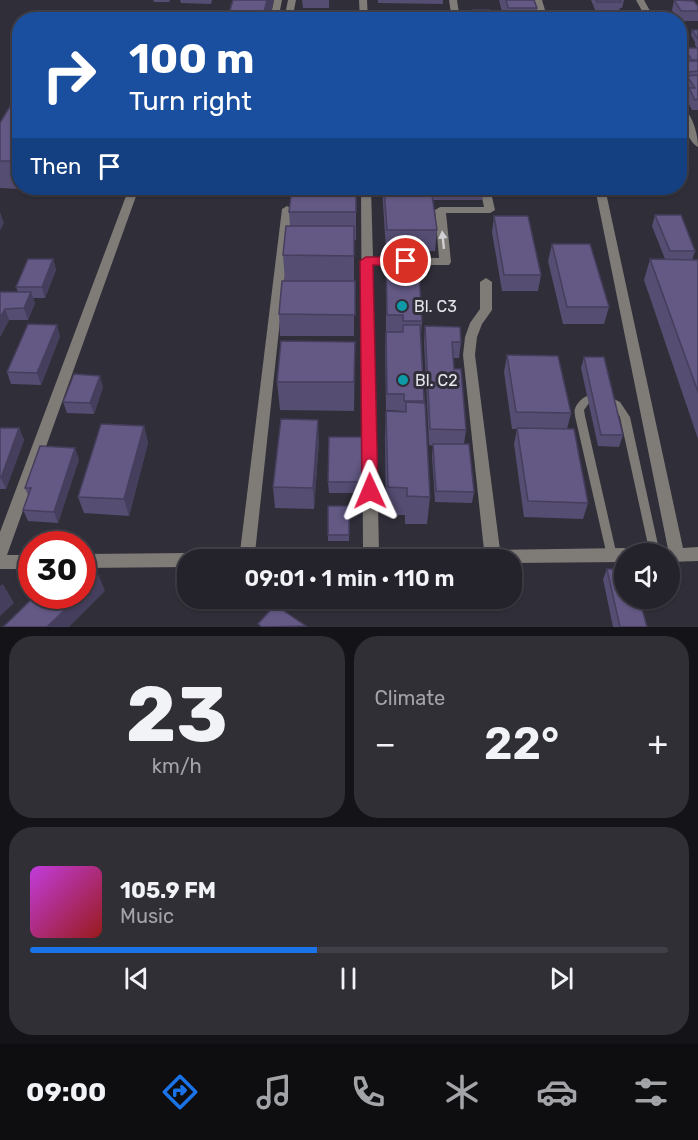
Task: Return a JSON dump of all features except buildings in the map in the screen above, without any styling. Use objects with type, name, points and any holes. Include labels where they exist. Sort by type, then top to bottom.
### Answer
[{"type":"street","points":[[687,122],[698,144]]},
{"type":"street","points":[[0,553],[131,195]]},
{"type":"street","points":[[366,195],[366,261],[361,290],[371,549]]},
{"type":"street","points":[[366,261],[445,262],[440,210],[490,210],[487,195]]},
{"type":"street","points":[[601,195],[671,543]]},
{"type":"street","points":[[250,549],[284,289],[287,209]]},
{"type":"street","points":[[486,282],[486,310],[476,323],[471,337],[469,355],[492,549]]},
{"type":"street","points":[[680,555],[698,555]]},
{"type":"street","points":[[522,557],[614,556]]},
{"type":"street","points":[[96,561],[177,560]]},
{"type":"street","points":[[0,562],[18,562]]},
{"type":"lane","points":[[588,399],[582,403],[580,416],[614,543]]},
{"type":"lane","points":[[608,399],[617,404],[625,417],[653,543]]},
{"type":"place","name":"Bl. C3","points":[[402,306]]},
{"type":"place","name":"Bl. C2","points":[[403,380]]},
{"type":"route","points":[[370,491],[366,261],[406,261]]}]
